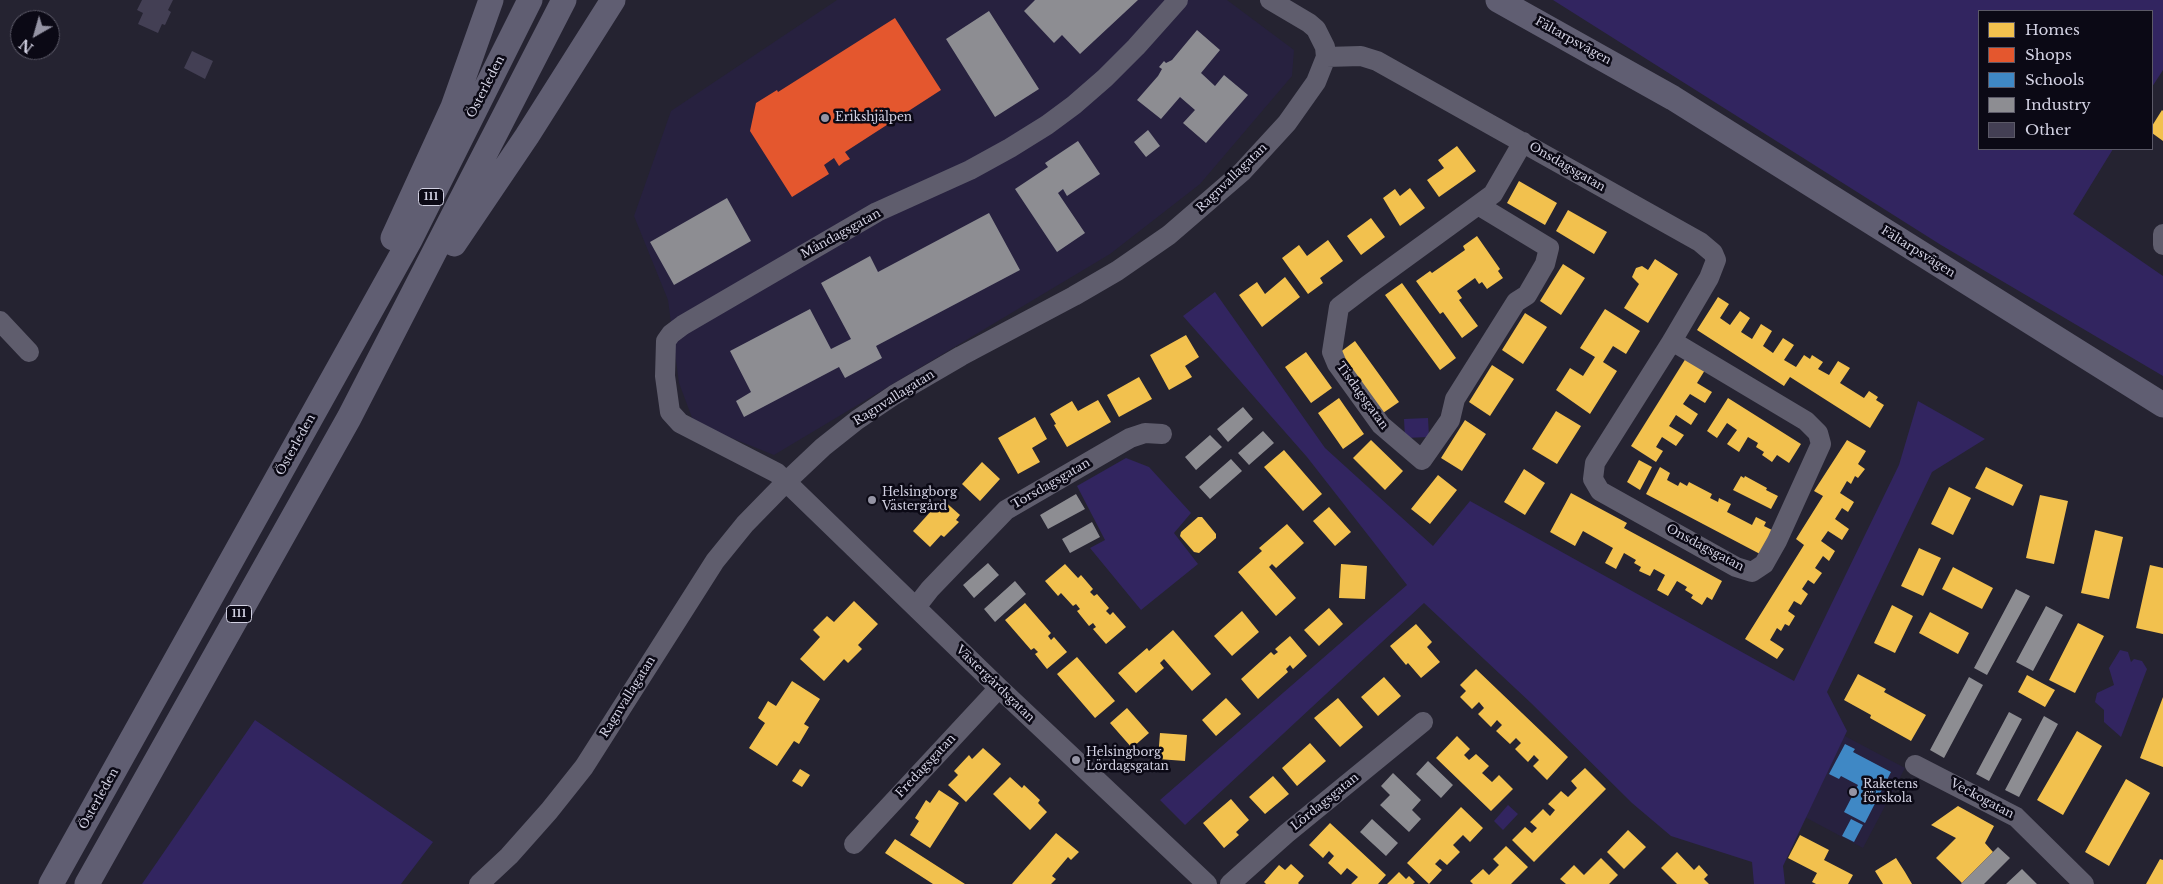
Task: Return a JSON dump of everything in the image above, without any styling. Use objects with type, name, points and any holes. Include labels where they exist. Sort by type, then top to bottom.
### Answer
[{"type":"main road","points":[[326,391],[452,107],[490,0]]},
{"type":"main road","name":"Österleden","points":[[51,884],[410,240],[530,0]]},
{"type":"main road","name":"111","points":[[87,884],[349,418],[564,0]]},
{"type":"main road","points":[[389,342],[532,128],[613,0]]},
{"type":"main road","name":"Fältarpsvägen","points":[[1498,0],[1673,98]]},
{"type":"main road","name":"Fältarpsvägen","points":[[1532,0],[1673,98],[2163,405]]},
{"type":"street","name":"Måndagsgatan","points":[[786,481],[768,466],[686,427],[672,416],[668,406],[664,346],[671,334],[682,325],[878,212],[970,170],[1047,125],[1074,105],[1104,78],[1136,47],[1178,0]]},
{"type":"street","points":[[1270,0],[1316,30],[1322,40],[1326,57]]},
{"type":"street","name":"Onsdagsgatan","points":[[1326,57],[1361,56],[1377,61],[1700,242],[1713,253],[1716,260],[1714,266],[1672,341],[1595,463],[1593,478],[1600,491],[1736,567],[1752,572],[1764,564],[1777,541],[1821,444],[1818,432],[1806,421],[1672,341]]},
{"type":"street","name":"Ragnvallagatan","points":[[479,884],[509,856],[550,812],[584,766],[716,562],[746,524],[786,481],[823,447],[857,420],[894,395],[961,356],[1074,296],[1118,270],[1168,235],[1242,172],[1286,123],[1311,91],[1326,57]]},
{"type":"street","name":"Tisdagsgatan","points":[[1478,205],[1549,248],[1545,264],[1527,295],[1516,302],[1455,399],[1450,420],[1422,460],[1381,425],[1337,364],[1332,352],[1339,307],[1478,205],[1493,194],[1523,142]]},
{"type":"street","points":[[2163,234],[2163,245]]},
{"type":"street","points":[[0,321],[29,352]]},
{"type":"street","name":"Torsdagsgatan","points":[[916,607],[930,589],[1006,510],[1130,438],[1145,434],[1162,434]]},
{"type":"street","name":"Västergårdsgatan","points":[[786,481],[999,688],[1207,884]]},
{"type":"street","name":"Fredagsgatan","points":[[854,844],[999,688]]},
{"type":"street","name":"Lördagsgatan","points":[[1230,884],[1286,834],[1423,722]]},
{"type":"street","name":"Veckogatan","points":[[1915,765],[2016,817],[2084,884]]},
{"type":"shaded area","points":[[837,0],[1227,0],[1294,50],[1292,76],[1200,184],[1110,254],[774,455],[694,423],[679,383],[668,300],[634,216],[671,111]]},
{"type":"shaded area","points":[[1553,0],[2163,0],[2163,70],[2153,85],[2153,10],[1978,10],[1978,150],[2112,150],[2073,214],[2163,276],[2163,376],[1941,245]]},
{"type":"shaded area","points":[[1215,292],[1325,448],[1433,546],[1470,501],[1794,681],[1899,465],[1918,401],[1985,439],[1932,472],[1827,692],[1847,731],[1783,866],[1785,884],[1754,884],[1752,862],[1671,836],[1632,803],[1531,703],[1424,603],[1185,825],[1160,800],[1407,585],[1307,457],[1183,316]]},
{"type":"shaded area","points":[[1428,418],[1429,437],[1405,438],[1404,419]]},
{"type":"shaded area","points":[[1126,458],[1149,467],[1191,513],[1174,533],[1198,564],[1141,610],[1090,548],[1105,540],[1077,486]]},
{"type":"shaded area","points":[[2120,650],[2128,652],[2131,662],[2134,659],[2142,661],[2147,669],[2121,737],[2104,722],[2104,710],[2095,702],[2097,693],[2114,685],[2109,668]]},
{"type":"shaded area","points":[[255,720],[433,842],[401,884],[142,884]]},
{"type":"shaded area","name":"Raketens förskola","points":[[1843,735],[1905,768],[1863,848],[1801,815]]},
{"type":"shaded area","points":[[1508,805],[1518,814],[1503,830],[1494,821]]},
{"type":"building: Homes","points":[[2162,110],[2163,141],[2153,134],[2153,124]]},
{"type":"building: Homes","points":[[1457,146],[1476,171],[1439,197],[1427,180],[1444,168],[1438,160]]},
{"type":"building: Homes","points":[[1519,181],[1557,203],[1545,225],[1507,203]]},
{"type":"building: Homes","points":[[1410,188],[1425,208],[1400,226],[1383,198],[1395,189],[1400,196]]},
{"type":"building: Homes","points":[[1568,210],[1607,232],[1594,254],[1556,231]]},
{"type":"building: Homes","points":[[1371,218],[1385,237],[1361,255],[1347,236]]},
{"type":"building: Homes","points":[[1477,236],[1500,269],[1498,271],[1503,278],[1487,289],[1482,282],[1479,284],[1475,278],[1457,291],[1462,298],[1459,300],[1478,326],[1462,338],[1443,312],[1440,314],[1416,281],[1430,271],[1432,273],[1465,250],[1463,246]]},
{"type":"building: Homes","points":[[1328,240],[1343,261],[1320,278],[1323,283],[1308,294],[1282,258],[1299,245],[1307,256]]},
{"type":"building: Homes","points":[[1655,259],[1678,274],[1648,323],[1624,308],[1639,284],[1632,277],[1636,268],[1642,266],[1648,270]]},
{"type":"building: Homes","points":[[1563,264],[1585,278],[1561,315],[1540,301]]},
{"type":"building: Homes","points":[[1285,277],[1300,297],[1262,327],[1239,295],[1257,282],[1265,294]]},
{"type":"building: Homes","points":[[1402,283],[1456,358],[1440,370],[1385,295]]},
{"type":"building: Homes","points":[[1718,297],[1729,304],[1720,318],[1730,325],[1740,311],[1750,318],[1741,332],[1752,339],[1761,324],[1772,331],[1763,346],[1773,353],[1783,338],[1794,345],[1784,360],[1796,367],[1804,355],[1810,359],[1812,355],[1823,362],[1818,369],[1829,375],[1838,361],[1850,368],[1840,383],[1864,398],[1869,391],[1878,397],[1876,400],[1884,405],[1870,428],[1790,377],[1784,386],[1697,330]]},
{"type":"building: Homes","points":[[1605,309],[1640,331],[1626,354],[1613,346],[1603,362],[1617,371],[1590,414],[1556,390],[1570,368],[1583,376],[1595,357],[1580,348]]},
{"type":"building: Homes","points":[[1525,313],[1547,327],[1523,364],[1502,350]]},
{"type":"building: Homes","points":[[1186,335],[1199,357],[1185,366],[1192,377],[1169,390],[1150,355]]},
{"type":"building: Homes","points":[[1355,341],[1399,402],[1383,413],[1339,353]]},
{"type":"building: Homes","points":[[1306,352],[1332,388],[1311,403],[1285,367]]},
{"type":"building: Homes","points":[[1686,358],[1705,370],[1697,383],[1712,392],[1705,403],[1690,394],[1683,404],[1698,414],[1691,425],[1676,415],[1669,426],[1684,435],[1676,446],[1662,437],[1656,447],[1663,451],[1656,462],[1631,446]]},
{"type":"building: Homes","points":[[1492,365],[1514,379],[1490,416],[1469,402]]},
{"type":"building: Homes","points":[[1139,377],[1152,399],[1119,417],[1107,395]]},
{"type":"building: Homes","points":[[1339,398],[1364,434],[1343,449],[1318,413]]},
{"type":"building: Homes","points":[[1728,398],[1801,444],[1789,463],[1777,455],[1772,462],[1762,455],[1764,452],[1756,447],[1758,443],[1748,437],[1739,452],[1727,444],[1737,430],[1727,423],[1717,438],[1707,431]]},
{"type":"building: Homes","points":[[1098,400],[1111,422],[1067,447],[1050,414],[1072,401],[1078,411]]},
{"type":"building: Homes","points":[[1556,411],[1581,426],[1557,464],[1532,449]]},
{"type":"building: Homes","points":[[1035,417],[1047,439],[1032,448],[1040,462],[1018,474],[998,438]]},
{"type":"building: Homes","points":[[1465,420],[1486,434],[1462,471],[1441,458]]},
{"type":"building: Homes","points":[[1371,440],[1403,471],[1385,490],[1353,458]]},
{"type":"building: Homes","points":[[1847,440],[1866,451],[1858,464],[1865,469],[1858,478],[1855,476],[1851,484],[1847,481],[1840,493],[1854,502],[1848,512],[1842,508],[1835,519],[1849,529],[1842,540],[1828,531],[1821,541],[1835,551],[1829,561],[1823,556],[1815,568],[1822,573],[1814,584],[1808,580],[1802,589],[1808,594],[1801,605],[1794,601],[1788,611],[1795,616],[1789,626],[1785,624],[1781,631],[1777,628],[1770,640],[1784,649],[1777,659],[1745,639],[1804,545],[1796,539],[1823,496],[1814,491]]},
{"type":"building: Homes","points":[[1284,450],[1322,494],[1303,511],[1264,467]]},
{"type":"building: Homes","points":[[1639,460],[1652,467],[1640,490],[1627,482]]},
{"type":"building: Homes","points":[[982,462],[1000,479],[980,501],[962,484]]},
{"type":"building: Homes","points":[[1660,467],[1670,473],[1667,480],[1678,486],[1680,482],[1687,486],[1689,482],[1712,494],[1710,498],[1718,502],[1719,498],[1731,504],[1727,512],[1752,525],[1756,517],[1766,522],[1764,526],[1772,530],[1760,554],[1646,494]]},
{"type":"building: Homes","points":[[1986,467],[2023,485],[2013,506],[1975,488]]},
{"type":"building: Homes","points":[[1524,469],[1545,483],[1525,515],[1504,502]]},
{"type":"building: Homes","points":[[1438,475],[1457,490],[1430,524],[1411,509]]},
{"type":"building: Homes","points":[[1741,476],[1744,478],[1745,476],[1778,496],[1771,509],[1733,490]]},
{"type":"building: Homes","points":[[1949,487],[1971,498],[1953,535],[1931,524]]},
{"type":"building: Homes","points":[[1571,493],[1627,523],[1624,528],[1722,581],[1712,600],[1707,597],[1702,605],[1691,598],[1693,595],[1685,590],[1687,587],[1677,581],[1668,596],[1657,590],[1665,575],[1654,569],[1650,576],[1639,571],[1641,567],[1634,563],[1636,560],[1624,553],[1616,569],[1605,563],[1613,548],[1583,531],[1575,546],[1550,532]]},
{"type":"building: Homes","points":[[2040,495],[2068,501],[2054,564],[2026,558]]},
{"type":"building: Homes","points":[[942,499],[960,515],[956,520],[959,522],[944,537],[941,535],[930,547],[913,531]]},
{"type":"building: Homes","points":[[1329,507],[1351,532],[1335,546],[1313,521]]},
{"type":"building: Homes","points":[[1198,517],[1202,517],[1216,534],[1216,538],[1199,553],[1194,552],[1180,536],[1181,532]]},
{"type":"building: Homes","points":[[1287,524],[1304,543],[1276,568],[1272,564],[1269,567],[1296,598],[1276,616],[1238,572],[1262,551],[1259,548]]},
{"type":"building: Homes","points":[[2095,530],[2123,537],[2109,599],[2081,593]]},
{"type":"building: Homes","points":[[1919,548],[1941,558],[1923,596],[1901,586]]},
{"type":"building: Homes","points":[[1065,564],[1078,578],[1081,575],[1093,589],[1090,592],[1094,596],[1097,594],[1109,608],[1106,611],[1110,615],[1113,612],[1126,627],[1106,644],[1093,629],[1096,627],[1093,623],[1089,626],[1077,611],[1080,609],[1076,604],[1073,606],[1061,593],[1058,596],[1045,581]]},
{"type":"building: Homes","points":[[1341,564],[1367,566],[1365,599],[1339,598]]},
{"type":"building: Homes","points":[[2150,565],[2163,568],[2163,634],[2136,628]]},
{"type":"building: Homes","points":[[1953,567],[1993,588],[1982,609],[1942,589]]},
{"type":"building: Homes","points":[[854,601],[878,624],[858,645],[862,649],[848,663],[844,659],[824,681],[800,659],[820,637],[813,630],[827,616],[834,622]]},
{"type":"building: Homes","points":[[1025,603],[1051,633],[1048,636],[1051,640],[1054,637],[1067,652],[1047,669],[1035,654],[1038,652],[1034,648],[1031,650],[1005,620]]},
{"type":"building: Homes","points":[[1892,605],[1913,616],[1895,653],[1874,643]]},
{"type":"building: Homes","points":[[1329,608],[1343,624],[1319,646],[1304,630]]},
{"type":"building: Homes","points":[[1242,611],[1259,632],[1232,656],[1214,636]]},
{"type":"building: Homes","points":[[1930,612],[1969,633],[1958,654],[1919,633]]},
{"type":"building: Homes","points":[[2078,623],[2104,636],[2075,693],[2049,680]]},
{"type":"building: Homes","points":[[1416,624],[1432,642],[1427,647],[1440,662],[1421,678],[1408,663],[1406,665],[1390,646]]},
{"type":"building: Homes","points":[[1173,630],[1211,674],[1192,691],[1164,659],[1160,663],[1164,668],[1136,693],[1118,673],[1147,648],[1149,651]]},
{"type":"building: Homes","points":[[1290,636],[1307,656],[1293,669],[1290,665],[1286,669],[1288,672],[1258,699],[1241,679],[1271,652],[1274,655],[1278,652],[1275,649]]},
{"type":"building: Homes","points":[[1077,657],[1115,701],[1095,718],[1057,674]]},
{"type":"building: Homes","points":[[1476,669],[1568,757],[1547,780],[1533,766],[1539,760],[1534,755],[1528,762],[1515,749],[1521,743],[1516,738],[1510,744],[1496,731],[1502,725],[1497,720],[1491,727],[1478,714],[1484,708],[1479,702],[1472,709],[1460,697],[1466,691],[1460,685]]},
{"type":"building: Homes","points":[[1858,674],[1886,689],[1884,692],[1926,715],[1911,741],[1870,718],[1871,715],[1844,700]]},
{"type":"building: Homes","points":[[2027,675],[2055,690],[2045,707],[2018,692]]},
{"type":"building: Homes","points":[[1384,677],[1401,696],[1378,716],[1361,697]]},
{"type":"building: Homes","points":[[792,681],[820,699],[804,724],[809,727],[799,744],[794,741],[777,766],[749,748],[765,723],[758,718],[768,701],[776,706]]},
{"type":"building: Homes","points":[[2163,697],[2163,767],[2140,758]]},
{"type":"building: Homes","points":[[1226,698],[1241,714],[1216,736],[1202,720]]},
{"type":"building: Homes","points":[[1338,698],[1363,727],[1340,747],[1314,718]]},
{"type":"building: Homes","points":[[1127,708],[1149,733],[1132,748],[1110,723]]},
{"type":"building: Homes","points":[[2077,731],[2102,746],[2063,815],[2037,800]]},
{"type":"building: Homes","points":[[1160,733],[1187,735],[1185,761],[1158,759]]},
{"type":"building: Homes","points":[[1457,736],[1470,749],[1464,755],[1469,760],[1476,754],[1489,766],[1482,773],[1492,782],[1499,775],[1513,789],[1491,811],[1436,758]]},
{"type":"building: Homes","points":[[1310,743],[1326,761],[1297,786],[1282,768]]},
{"type":"building: Homes","points":[[983,748],[1001,764],[966,802],[948,785],[958,775],[954,771],[969,755],[972,759]]},
{"type":"building: Homes","points":[[1585,768],[1606,789],[1534,862],[1512,840],[1525,827],[1532,833],[1537,828],[1530,822],[1543,809],[1550,816],[1555,810],[1548,804],[1561,791],[1568,797],[1577,788],[1571,781]]},
{"type":"building: Homes","points":[[800,769],[810,775],[802,787],[792,781]]},
{"type":"building: Homes","points":[[1273,776],[1289,794],[1265,814],[1249,797]]},
{"type":"building: Homes","points":[[1010,777],[1022,788],[1024,785],[1040,800],[1038,803],[1047,812],[1030,830],[993,794]]},
{"type":"building: Homes","points":[[2126,779],[2150,793],[2109,866],[2085,852]]},
{"type":"building: Homes","points":[[939,790],[959,803],[930,848],[910,835],[919,821],[915,818],[926,800],[930,803]]},
{"type":"building: Homes","points":[[1231,799],[1249,820],[1236,832],[1239,835],[1224,848],[1203,823]]},
{"type":"building: Homes","points":[[1958,806],[1994,826],[1985,843],[1993,852],[1962,883],[1936,858],[1956,838],[1931,825]]},
{"type":"building: Homes","points":[[1461,807],[1483,828],[1470,842],[1463,835],[1453,845],[1460,852],[1447,865],[1440,859],[1435,864],[1442,870],[1429,884],[1407,863]]},
{"type":"building: Homes","points":[[1330,823],[1386,875],[1378,884],[1351,884],[1358,877],[1347,868],[1341,875],[1328,863],[1334,856],[1329,851],[1323,858],[1309,845]]},
{"type":"building: Homes","points":[[1628,830],[1646,847],[1624,869],[1607,852]]},
{"type":"building: Homes","points":[[1056,833],[1079,852],[1071,860],[1068,857],[1052,876],[1056,879],[1051,884],[1012,884]]},
{"type":"building: Homes","points":[[1800,835],[1829,850],[1824,860],[1853,875],[1848,884],[1816,884],[1812,882],[1817,873],[1788,858]]},
{"type":"building: Homes","points":[[895,839],[965,884],[933,884],[885,853]]},
{"type":"building: Homes","points":[[1506,846],[1528,867],[1511,884],[1473,884],[1470,881],[1483,869],[1489,875],[1499,865],[1493,859]]},
{"type":"building: Homes","points":[[1677,852],[1694,870],[1699,865],[1708,875],[1704,879],[1709,884],[1677,884],[1661,868]]},
{"type":"building: Homes","points":[[1601,858],[1618,875],[1609,884],[1566,884],[1560,879],[1574,865],[1584,875]]},
{"type":"building: Homes","points":[[1896,858],[1912,884],[1883,884],[1875,871]]},
{"type":"building: Homes","points":[[2160,859],[2163,860],[2163,884],[2146,884]]},
{"type":"building: Homes","points":[[1291,864],[1304,876],[1299,884],[1266,884],[1264,882],[1279,865],[1285,870]]},
{"type":"building: Homes","points":[[1399,872],[1406,879],[1409,876],[1415,882],[1413,884],[1387,884]]},
{"type":"building: Shops","name":"Erikshjälpen","points":[[895,18],[941,90],[845,152],[850,159],[839,166],[834,158],[824,165],[829,174],[792,197],[750,131],[756,103],[777,90],[778,92]]},
{"type":"building: Schools","points":[[1845,744],[1855,749],[1853,752],[1891,772],[1865,823],[1844,812],[1858,785],[1841,776],[1839,779],[1829,774]]},
{"type":"building: Schools","points":[[1851,819],[1863,825],[1854,842],[1842,836]]},
{"type":"building: Industry","points":[[1035,0],[1138,0],[1080,54],[1062,35],[1054,43],[1024,11]]},
{"type":"building: Industry","points":[[989,11],[1039,89],[995,117],[946,39]]},
{"type":"building: Industry","points":[[1197,30],[1220,50],[1201,73],[1215,86],[1224,75],[1248,95],[1206,143],[1183,123],[1195,110],[1180,97],[1161,119],[1137,100],[1158,76],[1162,69],[1159,67],[1164,61],[1166,63],[1172,60]]},
{"type":"building: Industry","points":[[1148,130],[1160,146],[1146,157],[1134,142]]},
{"type":"building: Industry","points":[[1078,141],[1100,174],[1067,196],[1063,189],[1058,193],[1085,233],[1057,252],[1015,189],[1048,167],[1045,163]]},
{"type":"building: Industry","points":[[727,198],[751,241],[674,285],[650,242]]},
{"type":"building: Industry","points":[[989,213],[1020,270],[876,346],[882,358],[845,378],[839,367],[744,417],[736,401],[751,392],[730,351],[810,309],[831,349],[851,339],[821,283],[870,256],[878,272]]},
{"type":"building: Industry","points":[[1243,407],[1253,419],[1228,442],[1217,429]]},
{"type":"building: Industry","points":[[1263,431],[1274,443],[1249,465],[1238,453]]},
{"type":"building: Industry","points":[[1210,435],[1222,447],[1196,470],[1185,457]]},
{"type":"building: Industry","points":[[1231,459],[1242,471],[1210,499],[1199,487]]},
{"type":"building: Industry","points":[[1076,494],[1085,509],[1048,529],[1040,515]]},
{"type":"building: Industry","points":[[1092,522],[1100,537],[1070,553],[1062,539]]},
{"type":"building: Industry","points":[[988,563],[999,575],[974,598],[963,585]]},
{"type":"building: Industry","points":[[1015,581],[1026,594],[995,622],[984,609]]},
{"type":"building: Industry","points":[[2016,589],[2030,596],[1987,675],[1974,668]]},
{"type":"building: Industry","points":[[2046,606],[2063,615],[2033,671],[2016,662]]},
{"type":"building: Industry","points":[[1969,677],[1983,685],[1944,758],[1930,750]]},
{"type":"building: Industry","points":[[2009,712],[2022,719],[1989,781],[1976,774]]},
{"type":"building: Industry","points":[[2044,716],[2058,724],[2019,797],[2005,790]]},
{"type":"building: Industry","points":[[1428,761],[1453,785],[1441,798],[1416,774]]},
{"type":"building: Industry","points":[[1393,773],[1421,800],[1412,810],[1421,819],[1409,832],[1380,805],[1390,795],[1381,786]]},
{"type":"building: Industry","points":[[1372,819],[1398,843],[1386,856],[1360,832]]},
{"type":"building: Industry","points":[[1998,847],[2010,858],[1984,884],[1961,884]]},
{"type":"building: Industry","points":[[2022,869],[2037,884],[2006,884]]},
{"type":"building: Other","points":[[142,0],[173,0],[168,10],[171,12],[165,25],[162,24],[158,33],[138,24],[143,13],[137,10]]},
{"type":"building: Other","points":[[192,51],[213,61],[205,79],[184,68]]},
{"type":"place","name":"Erikshjälpen","points":[[825,118]]},
{"type":"place","name":"Helsingborg Västergård","points":[[872,500]]},
{"type":"place","name":"Helsingborg Lördagsgatan","points":[[1076,760]]},
{"type":"place","name":"Raketens förskola","points":[[1853,792]]}]
